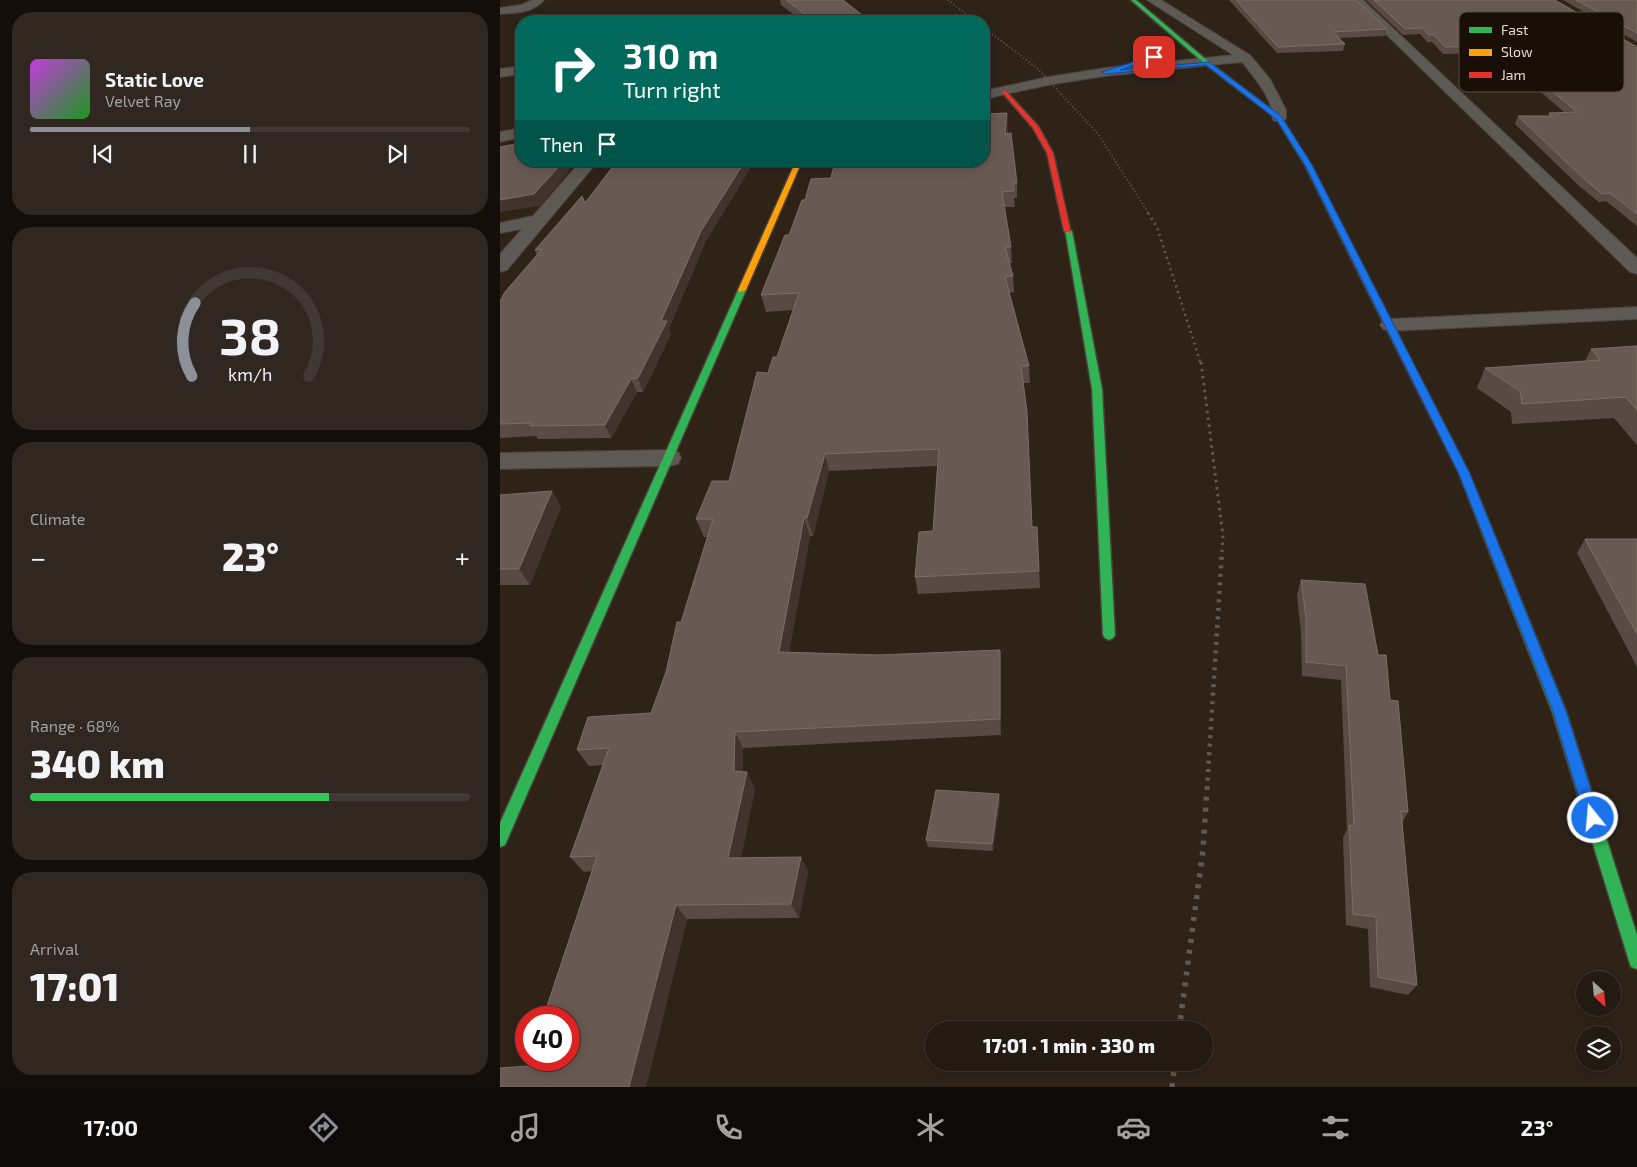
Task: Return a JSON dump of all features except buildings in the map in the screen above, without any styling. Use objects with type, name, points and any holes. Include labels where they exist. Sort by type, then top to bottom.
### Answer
[{"type":"street","points":[[500,11],[523,8],[538,0]]},
{"type":"street","points":[[1133,0],[1208,63],[1279,118],[1308,165],[1464,474],[1559,711],[1637,961]]},
{"type":"street","points":[[1153,0],[1245,58],[1263,79],[1279,110],[1279,118]]},
{"type":"street","points":[[1357,0],[1637,268]]},
{"type":"street","points":[[1105,72],[1187,46],[1222,42]]},
{"type":"street","points":[[990,94],[1048,81],[1105,72],[1245,58]]},
{"type":"street","points":[[500,73],[515,71]]},
{"type":"street","points":[[1005,92],[1036,127],[1050,153],[1062,201],[1081,298],[1096,389],[1109,636]]},
{"type":"street","points":[[500,137],[515,134]]},
{"type":"street","points":[[500,266],[542,220],[585,167]]},
{"type":"street","points":[[500,840],[796,167]]},
{"type":"street","points":[[500,228],[542,220]]},
{"type":"street","points":[[1390,326],[1637,313]]},
{"type":"street","points":[[500,461],[669,458]]},
{"type":"railway","points":[[948,0],[967,15]]},
{"type":"railway","points":[[990,33],[1037,68],[1098,134],[1149,214]]},
{"type":"railway","points":[[1148,213],[1157,227],[1201,364]]},
{"type":"railway","points":[[1201,362],[1223,536],[1222,552]]},
{"type":"railway","points":[[1207,789],[1222,551]]},
{"type":"railway","points":[[1180,1021],[1203,850],[1207,788]]},
{"type":"railway","points":[[1172,1087],[1174,1071]]},
{"type":"traffic: fast","points":[[1133,0],[1207,63],[1279,118],[1308,165],[1362,272]]},
{"type":"traffic: fast","points":[[1068,231],[1097,389],[1109,635]]},
{"type":"traffic: fast","points":[[500,840],[742,290]]},
{"type":"traffic: fast","points":[[1497,556],[1559,711],[1637,961]]},
{"type":"traffic: slow","points":[[742,290],[796,167]]},
{"type":"traffic: slow","points":[[1362,272],[1464,473],[1497,556]]},
{"type":"traffic: jam","points":[[1005,92],[1036,127],[1050,153],[1068,231]]},
{"type":"route","points":[[1154,57],[1105,72],[1208,63],[1279,118],[1308,165],[1464,474],[1559,711],[1593,818]]}]
